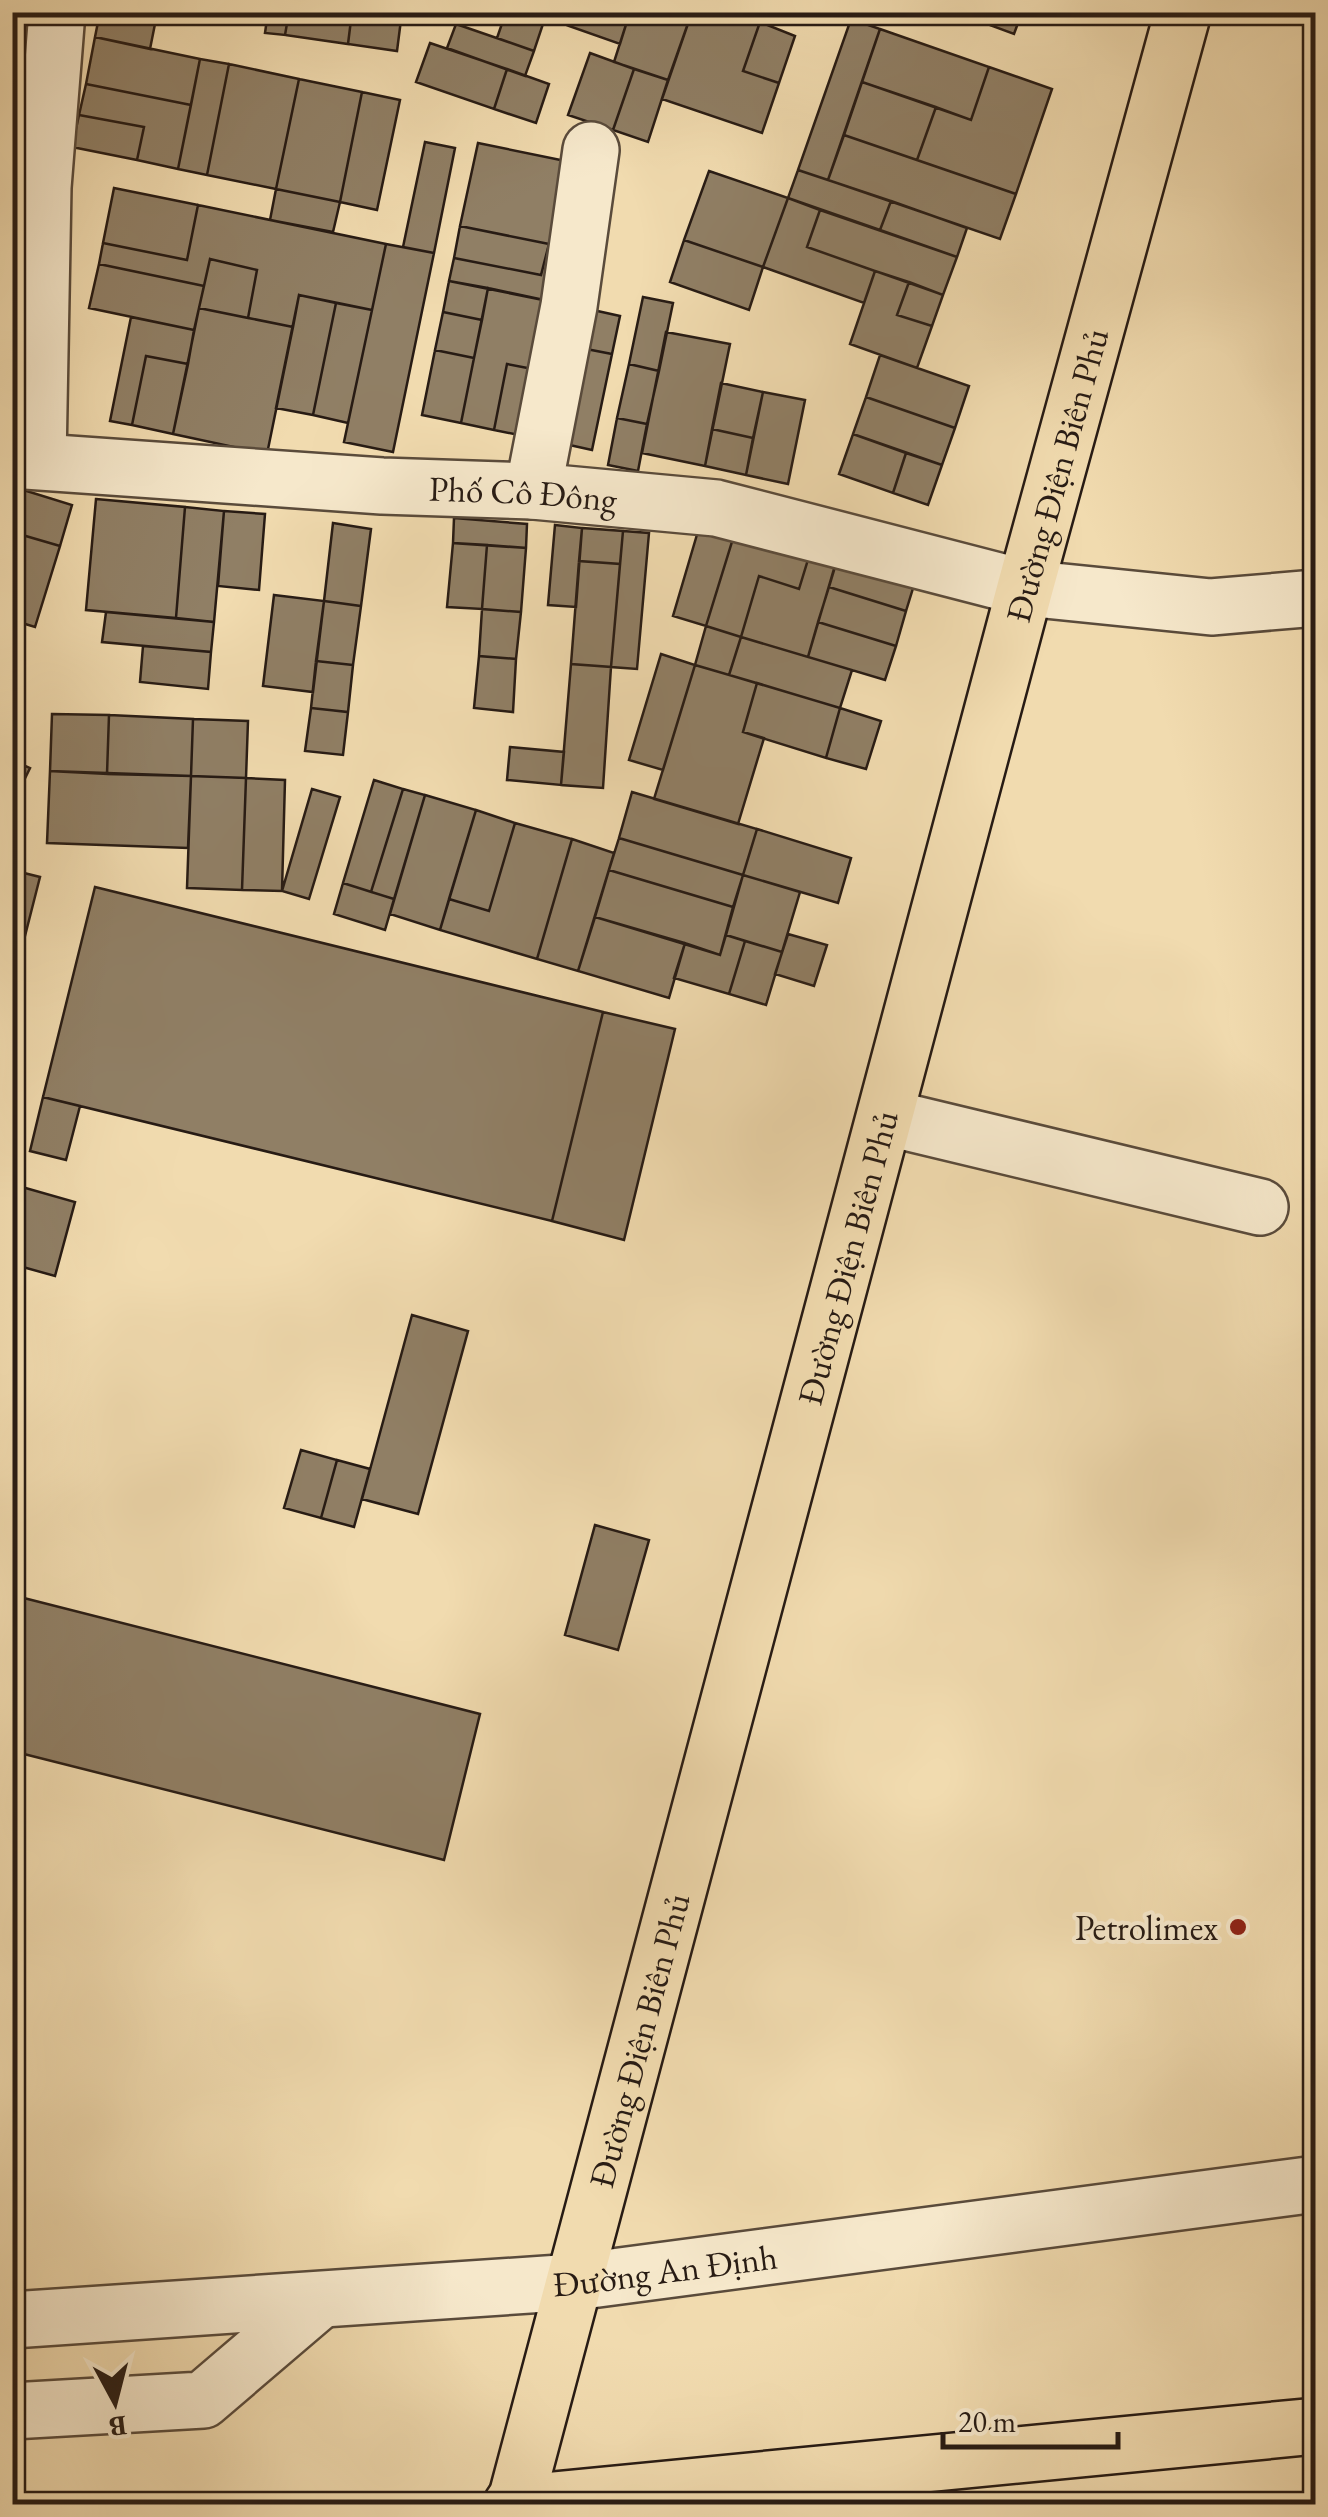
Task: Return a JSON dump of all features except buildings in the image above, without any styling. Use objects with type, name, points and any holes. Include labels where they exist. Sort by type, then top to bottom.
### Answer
[{"type":"main road","name":"Đường Điện Biên Phủ","points":[[514,2504],[1025,588],[1184,12]]},
{"type":"main road","points":[[514,2504],[1316,2426]]},
{"type":"street","points":[[25,461],[57,12]]},
{"type":"street","points":[[533,491],[569,306],[591,150]]},
{"type":"street","name":"Phố Cô Đông","points":[[25,461],[382,486],[533,491],[716,508],[1025,588],[1211,607],[1316,598]]},
{"type":"street","points":[[885,1117],[1260,1208]]},
{"type":"street","name":"Đường An Định","points":[[12,2320],[575,2282],[1316,2184]]},
{"type":"street","points":[[12,2411],[203,2400],[320,2300]]},
{"type":"place","name":"Petrolimex","points":[[1238,1927]]}]
